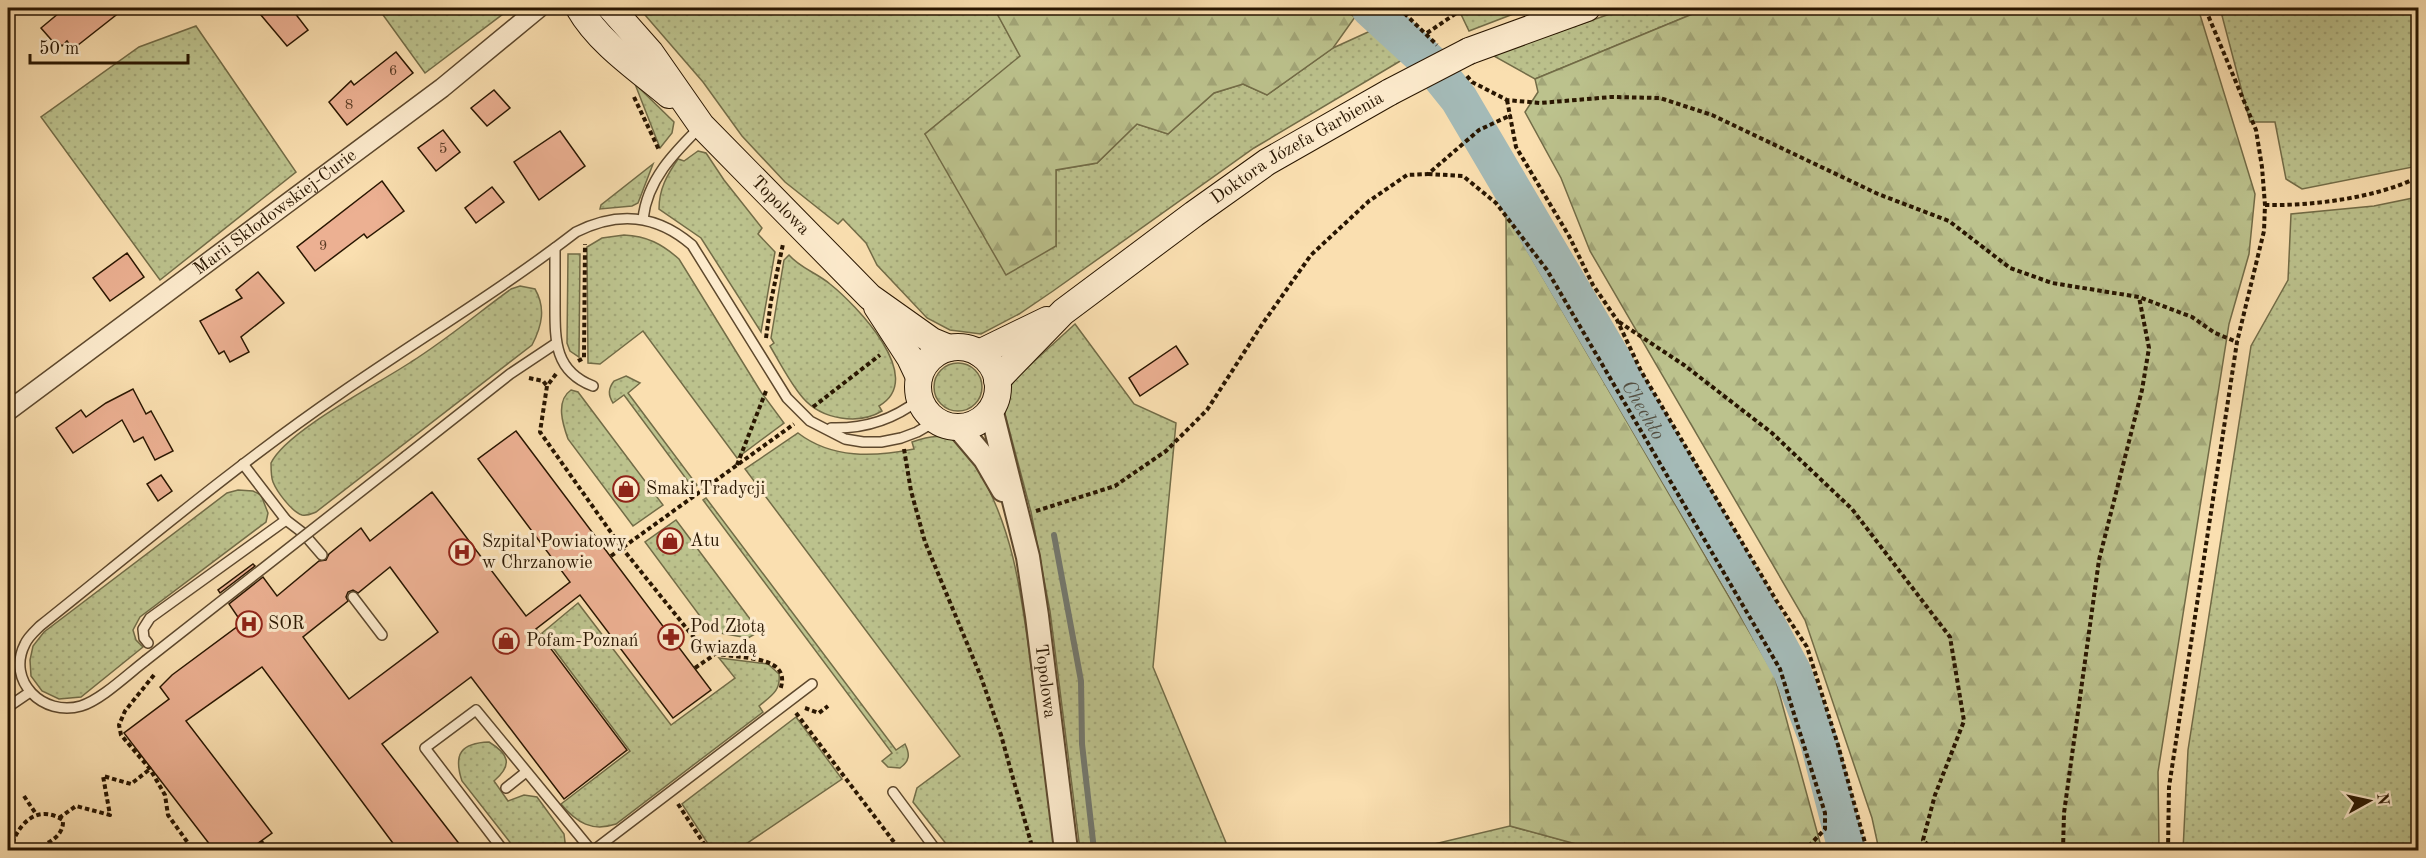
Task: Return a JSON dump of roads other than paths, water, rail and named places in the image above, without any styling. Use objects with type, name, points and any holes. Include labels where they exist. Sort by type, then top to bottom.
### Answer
[{"type":"main road","name":"Topolowa","points":[[579,8],[587,22],[616,50],[697,119],[870,297],[932,341],[949,348]]},
{"type":"main road","name":"Topolowa","points":[[611,8],[650,52],[697,119]]},
{"type":"main road","name":"Doktora Józefa Garbienia","points":[[997,380],[1063,312],[1194,213],[1267,162],[1390,92],[1469,51],[1587,8]]},
{"type":"main road","name":"Topolowa","points":[[870,297],[910,358],[919,388]]},
{"type":"main road","name":"Doktora Józefa Garbienia","points":[[979,353],[1063,312]]},
{"type":"main road","points":[[960,347],[979,353],[987,360],[997,380],[996,400],[991,409],[977,422],[947,424],[926,411],[919,388],[925,363],[936,353],[949,348],[960,347]]},
{"type":"street","name":"Marii Skłodowskiej-Curie","points":[[8,411],[442,88],[539,8]]},
{"type":"street","name":"Topolowa","points":[[991,409],[1028,557],[1066,850]]},
{"type":"street","name":"Topolowa","points":[[947,424],[984,459],[1017,515]]},
{"type":"lane","points":[[643,219],[647,201],[659,172],[697,119]]},
{"type":"lane","points":[[555,344],[510,374],[145,661],[84,705],[68,709],[56,708],[42,703],[30,692],[22,677],[21,658],[25,644],[40,626],[243,464],[341,393],[408,350],[576,232],[605,219],[643,219],[672,230],[692,245],[778,385],[810,420],[829,428],[845,439],[863,442],[881,442],[947,424]]},
{"type":"lane","points":[[555,248],[555,344],[566,366],[579,380],[593,386]]},
{"type":"lane","points":[[829,428],[849,429],[874,424],[899,414],[919,388]]},
{"type":"lane","points":[[243,464],[286,520],[303,533],[322,555]]},
{"type":"lane","points":[[148,644],[144,638],[143,629],[150,618],[286,520]]},
{"type":"lane","points":[[353,597],[382,635]]},
{"type":"lane","points":[[503,850],[424,748],[476,710],[592,850],[812,684]]},
{"type":"lane","points":[[8,707],[30,692]]},
{"type":"lane","points":[[506,788],[526,772]]},
{"type":"lane","points":[[893,792],[936,850]]},
{"type":"waterway","name":"Chechło","points":[[1370,8],[1430,63],[1459,99],[1748,590],[1792,671],[1819,742],[1847,850]]},
{"type":"waterway","points":[[1386,34],[1393,27],[1409,23]]},
{"type":"waterway","points":[[1054,535],[1081,681],[1082,744],[1094,850]]},
{"type":"place","name":"Smaki Tradycji","points":[[626,489]]},
{"type":"place","name":"Atu","points":[[670,541]]},
{"type":"place","name":"Szpital Powiatowy w Chrzanowie","points":[[462,552]]},
{"type":"place","name":"SOR","points":[[249,624]]},
{"type":"place","name":"Pod Złotą Gwiazdą","points":[[671,637]]},
{"type":"place","name":"Pofam-Poznań","points":[[506,641]]}]
